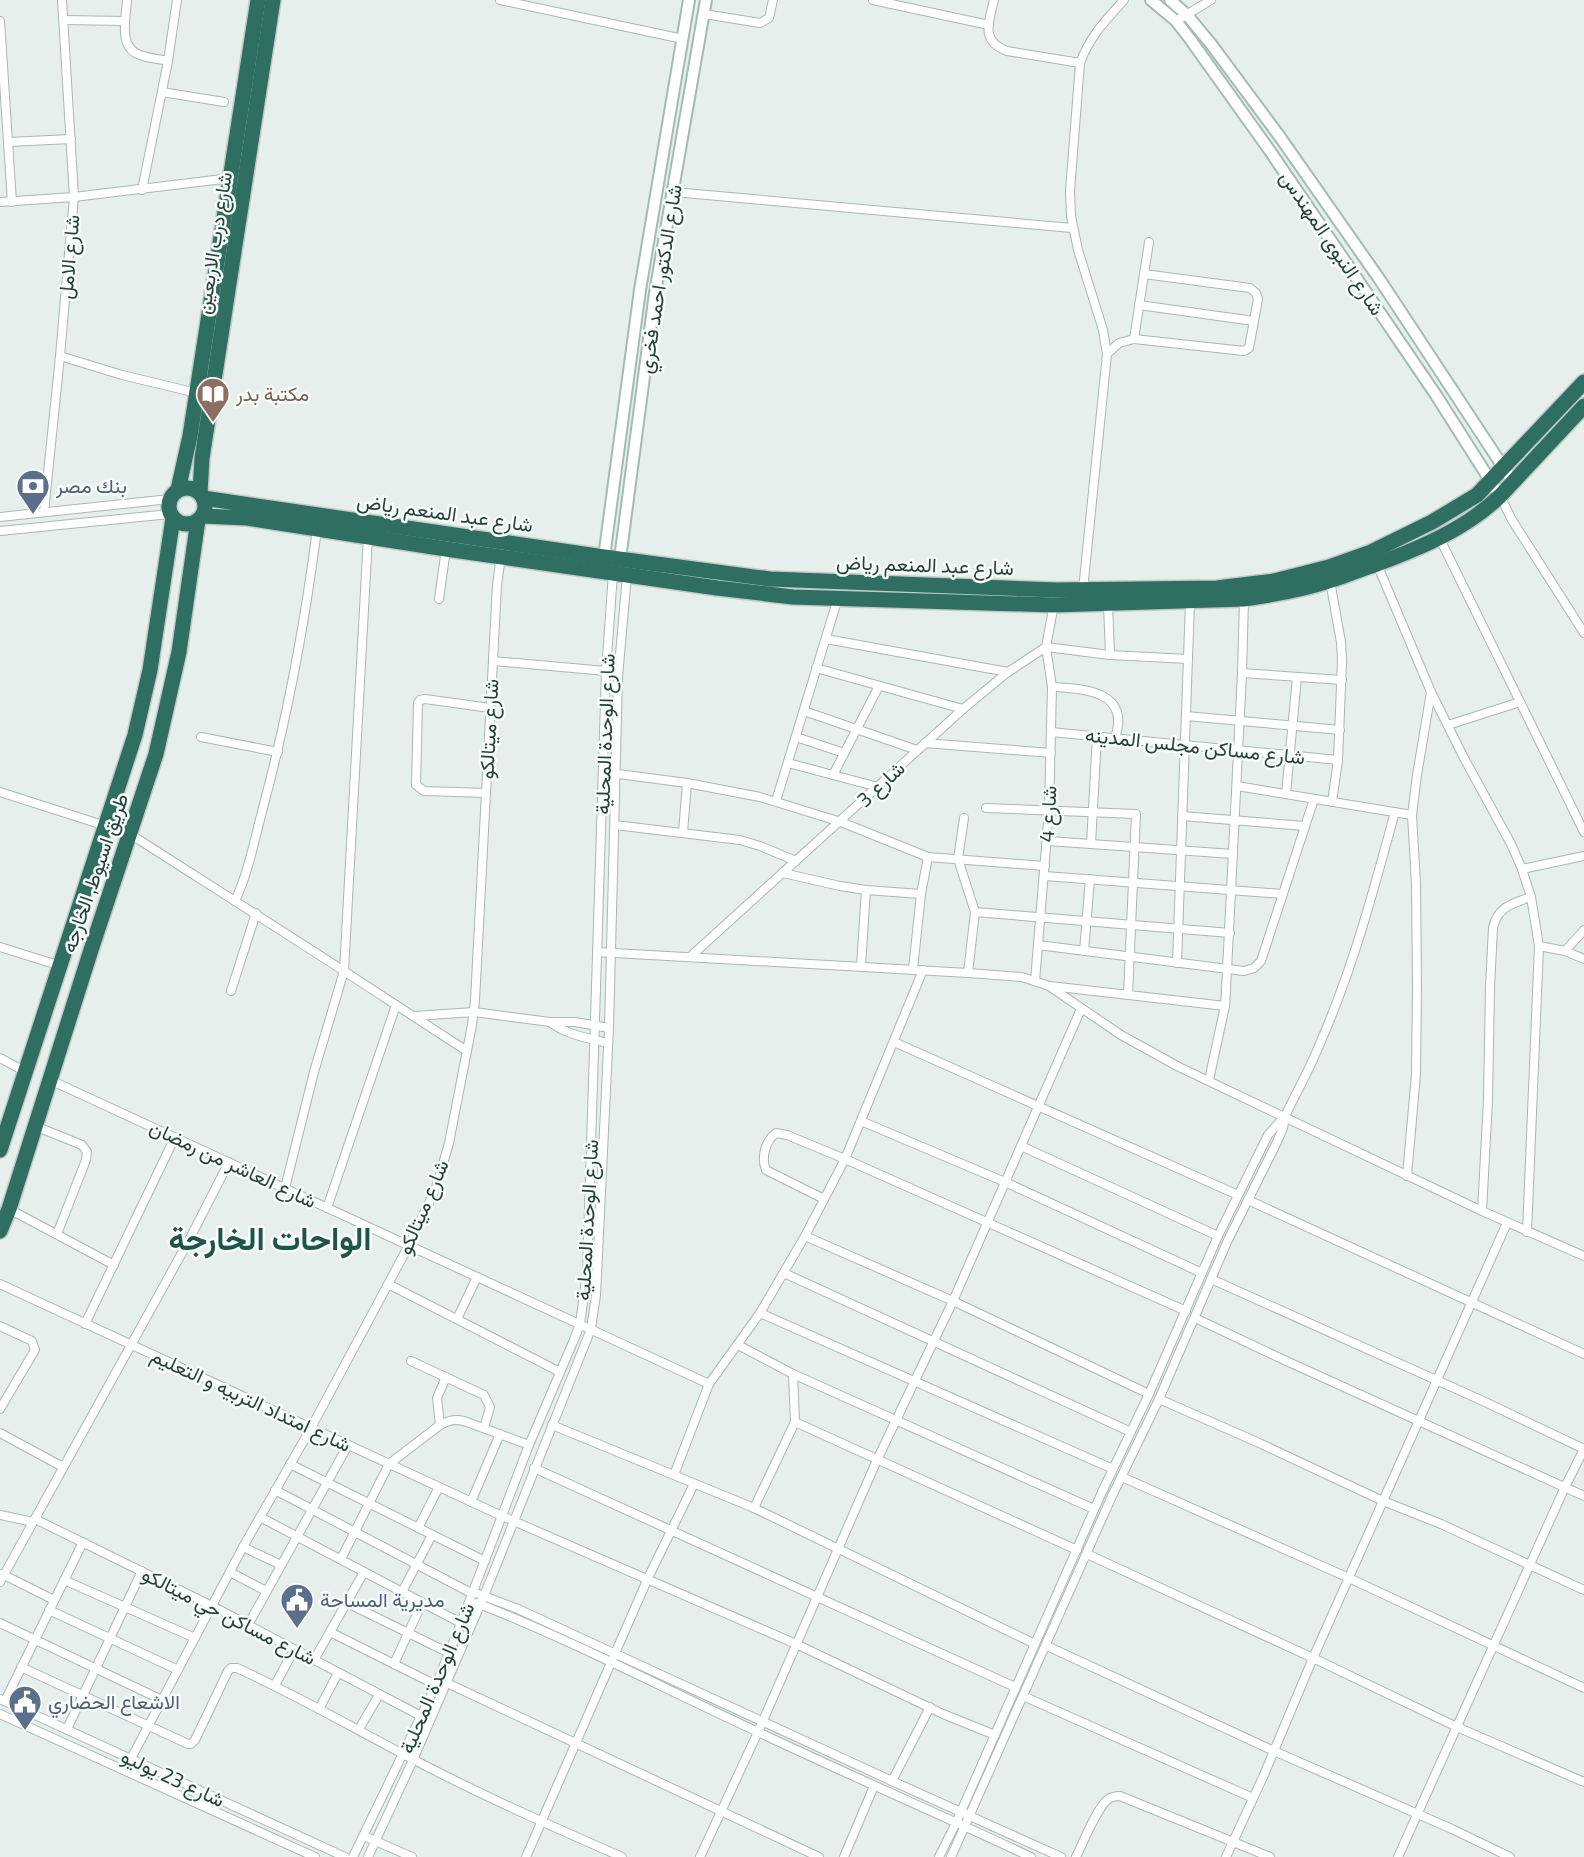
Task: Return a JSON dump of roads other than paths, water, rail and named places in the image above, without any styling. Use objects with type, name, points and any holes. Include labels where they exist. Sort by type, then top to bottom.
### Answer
[{"type":"highway","name":"شارع درب الاربعين","points":[[202,496],[202,458],[211,354],[238,177],[258,0]]},
{"type":"highway","name":"شارع درب الاربعين","points":[[238,177],[273,0]]},
{"type":"highway","name":"شارع درب الاربعين","points":[[173,505],[198,393],[211,354]]},
{"type":"highway","name":"شارع عبد المنعم رياض","points":[[202,496],[502,550],[620,569],[742,584],[793,597],[1055,598],[1083,590],[1245,586],[1301,575],[1371,552],[1462,505],[1490,482],[1584,382]]},
{"type":"highway","name":"شارع عبد المنعم رياض","points":[[742,584],[819,582],[1055,598],[1108,604],[1244,599],[1275,594],[1330,581],[1412,551],[1485,510],[1584,406]]},
{"type":"highway","points":[[186,488],[194,489],[202,496],[205,510],[200,518],[185,524],[173,505],[186,488]]},
{"type":"highway","name":"طريق اسيوط, الخارجه","points":[[0,1150],[130,752],[146,691],[173,505]]},
{"type":"highway","name":"شارع عبد المنعم رياض","points":[[200,518],[247,518],[446,549],[502,550],[604,557],[620,569]]},
{"type":"highway","name":"طريق اسيوط, الخارجه","points":[[0,1232],[150,776],[166,717],[179,652],[200,518]]},
{"type":"street","name":"شارع الامل","points":[[44,512],[74,197],[62,0]]},
{"type":"street","points":[[127,0],[125,38],[128,46],[140,55],[168,61]]},
{"type":"street","points":[[142,190],[168,61],[177,0]]},
{"type":"street","points":[[500,0],[683,39]]},
{"type":"street","name":"شارع الدكتور احمد فخري","points":[[604,557],[639,290],[689,0]]},
{"type":"street","name":"شارع الدكتور احمد فخري","points":[[620,569],[655,293],[706,0]]},
{"type":"street","points":[[704,14],[760,23],[769,18],[773,0]]},
{"type":"street","points":[[873,0],[908,4],[989,25]]},
{"type":"street","points":[[994,0],[988,32],[991,41],[998,47],[1007,51],[1080,63]]},
{"type":"street","points":[[1083,590],[1107,354],[1103,330],[1072,228],[1070,197],[1080,63],[1096,30],[1124,0]]},
{"type":"street","name":"شارع النبوى المهندس","points":[[1151,0],[1176,21],[1270,151],[1436,395],[1500,496]]},
{"type":"street","name":"شارع النبوى المهندس","points":[[1170,0],[1187,15],[1283,142],[1380,280],[1513,482]]},
{"type":"street","points":[[1176,21],[1211,0]]},
{"type":"street","points":[[63,20],[125,21]]},
{"type":"street","points":[[0,21],[12,202]]},
{"type":"street","points":[[162,92],[224,102]]},
{"type":"street","points":[[1234,100],[1246,92]]},
{"type":"street","points":[[673,97],[689,100]]},
{"type":"street","points":[[8,142],[71,139]]},
{"type":"street","points":[[1270,151],[1283,142]]},
{"type":"street","points":[[0,202],[142,190],[238,177]]},
{"type":"street","points":[[674,192],[1072,228]]},
{"type":"street","points":[[1134,339],[1149,242]]},
{"type":"street","points":[[1107,354],[1119,343],[1134,339],[1244,351],[1250,345],[1257,296],[1250,288],[1144,274]]},
{"type":"street","points":[[1363,289],[1380,280]]},
{"type":"street","points":[[639,290],[655,293]]},
{"type":"street","points":[[1139,305],[1254,321]]},
{"type":"street","points":[[60,356],[122,375],[198,393]]},
{"type":"street","points":[[1500,496],[1512,520],[1584,633]]},
{"type":"street","points":[[0,517],[54,511],[173,505]]},
{"type":"street","points":[[0,531],[55,525],[173,505]]},
{"type":"street","points":[[54,511],[55,525]]},
{"type":"street","points":[[27,514],[28,528]]},
{"type":"street","points":[[235,902],[247,868],[278,752],[310,586],[317,528]]},
{"type":"street","points":[[285,1188],[311,1084],[344,971],[368,537]]},
{"type":"street","points":[[1439,537],[1584,832]]},
{"type":"street","points":[[439,598],[446,549]]},
{"type":"street","name":"شارع ميتالكو","points":[[125,1770],[243,1547],[311,1428],[409,1245],[436,1188],[443,1166],[474,1012],[497,585],[502,550]]},
{"type":"street","points":[[1377,564],[1431,692],[1522,869],[1531,897],[1539,946],[1527,1232]]},
{"type":"street","name":"شارع الوحدة المحلية","points":[[353,1857],[436,1685],[529,1445],[580,1324],[587,1272],[606,671],[611,608],[620,569]]},
{"type":"street","name":"شارع الوحدة المحلية","points":[[368,1857],[447,1683],[591,1329],[596,1295],[609,1028],[618,677],[624,609],[620,569]]},
{"type":"street","points":[[1330,581],[1341,642],[1342,680],[1338,760],[1332,802]]},
{"type":"street","points":[[776,801],[838,598]]},
{"type":"street","points":[[1055,598],[1046,648],[1110,655],[1188,659]]},
{"type":"street","points":[[1209,1080],[1225,1006],[1228,969],[1244,599]]},
{"type":"street","points":[[1177,963],[1190,602]]},
{"type":"street","points":[[1108,604],[1110,655]]},
{"type":"street","points":[[611,608],[624,609]]},
{"type":"street","points":[[826,639],[1008,672]]},
{"type":"street","name":"شارع 3","points":[[690,957],[963,709],[1008,672],[1046,648]]},
{"type":"street","name":"شارع 4","points":[[1035,981],[1048,841],[1051,753],[1052,687],[1046,648]]},
{"type":"street","points":[[493,661],[606,671]]},
{"type":"street","points":[[816,668],[963,709]]},
{"type":"street","points":[[1242,673],[1342,680]]},
{"type":"street","points":[[1286,794],[1297,677]]},
{"type":"street","points":[[833,775],[879,686]]},
{"type":"street","points":[[1052,687],[1088,690],[1110,700],[1119,718],[1119,728],[1115,738]]},
{"type":"street","points":[[1407,1176],[1416,1074],[1418,985],[1417,904],[1412,815],[1431,692]]},
{"type":"street","points":[[486,793],[424,790],[416,785],[418,703],[425,699],[490,708]]},
{"type":"street","points":[[1448,725],[1520,702]]},
{"type":"street","points":[[804,711],[917,750]]},
{"type":"street","points":[[1186,716],[1340,730]]},
{"type":"street","name":"شارع مساكن مجلس المدينه","points":[[1051,732],[1338,760]]},
{"type":"street","points":[[1091,844],[1097,736]]},
{"type":"street","points":[[201,737],[278,752]]},
{"type":"street","points":[[796,737],[844,753]]},
{"type":"street","points":[[925,743],[1051,753]]},
{"type":"street","points":[[788,763],[878,787]]},
{"type":"street","points":[[603,771],[687,783],[776,801],[841,822],[928,857],[1046,866]]},
{"type":"street","points":[[683,832],[687,783]]},
{"type":"street","points":[[1236,786],[1412,815]]},
{"type":"street","points":[[0,792],[106,826]]},
{"type":"street","points":[[1038,945],[1244,972],[1254,968],[1261,961],[1314,799]]},
{"type":"street","points":[[986,808],[1136,814],[1128,995]]},
{"type":"street","points":[[951,1857],[1211,1280],[1277,1142],[1285,1116],[1321,1042],[1348,970],[1375,887],[1395,813]]},
{"type":"street","points":[[1182,816],[1305,826]]},
{"type":"street","points":[[964,818],[958,859],[975,912],[968,973]]},
{"type":"street","points":[[615,825],[740,840],[796,861]]},
{"type":"street","points":[[130,834],[467,1051]]},
{"type":"street","points":[[1048,841],[1233,854]]},
{"type":"street","points":[[1522,869],[1584,856]]},
{"type":"street","points":[[913,969],[921,894],[928,857]]},
{"type":"street","points":[[783,873],[840,886],[921,894]]},
{"type":"street","points":[[1045,876],[1283,894]]},
{"type":"street","points":[[1084,951],[1090,879]]},
{"type":"street","points":[[861,966],[867,890]]},
{"type":"street","points":[[1482,1211],[1494,921],[1507,906],[1531,897]]},
{"type":"street","points":[[975,912],[1230,933]]},
{"type":"street","points":[[231,991],[256,913]]},
{"type":"street","points":[[1564,951],[1584,930]]},
{"type":"street","points":[[1539,946],[1564,951],[1584,959]]},
{"type":"street","points":[[0,948],[61,966]]},
{"type":"street","points":[[597,952],[1022,977],[1049,986],[1225,1006]]},
{"type":"street","points":[[674,1475],[709,1384],[760,1313],[784,1273],[844,1159],[923,970]]},
{"type":"street","points":[[1049,986],[1149,1052],[1507,1223],[1584,1256]]},
{"type":"street","points":[[327,1208],[396,1005]]},
{"type":"street","points":[[700,1857],[896,1420],[952,1301],[1081,1009]]},
{"type":"street","points":[[415,1016],[474,1012],[550,1022],[575,1022],[609,1028]]},
{"type":"street","points":[[550,1022],[566,1032],[608,1043]]},
{"type":"street","points":[[894,1042],[1238,1195]]},
{"type":"street","points":[[0,1058],[26,1072]]},
{"type":"street","name":"شارع العاشر من رمضان","points":[[50,1080],[709,1384]]},
{"type":"street","points":[[939,1857],[1094,1509],[1172,1343],[1218,1236],[1268,1136],[1285,1116]]},
{"type":"street","points":[[861,1121],[1005,1182],[1202,1273]]},
{"type":"street","points":[[35,1126],[82,1145],[87,1152],[86,1160],[57,1234]]},
{"type":"street","points":[[824,1199],[765,1170],[764,1157],[769,1140],[776,1133],[787,1135],[844,1159],[1186,1311]]},
{"type":"street","points":[[86,1324],[175,1137]]},
{"type":"street","points":[[1021,1146],[1218,1236]]},
{"type":"street","points":[[54,1600],[1,1577],[131,1345],[229,1162]]},
{"type":"street","points":[[1248,1200],[1584,1354]]},
{"type":"street","points":[[9,1209],[114,1265]]},
{"type":"street","points":[[1226,1857],[1507,1223]]},
{"type":"street","points":[[805,1236],[952,1301],[1149,1394]]},
{"type":"street","points":[[784,1273],[1131,1432]]},
{"type":"street","points":[[457,1319],[477,1277]]},
{"type":"street","points":[[1211,1280],[1584,1449],[1398,1857]]},
{"type":"street","name":"شارع امتداد التربيه و التعليم","points":[[0,1284],[471,1502],[648,1578],[995,1735]]},
{"type":"street","points":[[388,1284],[560,1372]]},
{"type":"street","points":[[760,1313],[1113,1469]]},
{"type":"street","points":[[1195,1318],[1584,1496]]},
{"type":"street","points":[[0,1326],[32,1341],[35,1350],[0,1409]]},
{"type":"street","points":[[1172,1343],[1182,1348]]},
{"type":"street","points":[[738,1345],[793,1374],[1094,1509]]},
{"type":"street","points":[[411,1361],[481,1393],[487,1398],[490,1407],[484,1428]]},
{"type":"street","points":[[754,1508],[795,1422],[793,1374]]},
{"type":"street","points":[[440,1425],[437,1398],[446,1377]]},
{"type":"street","points":[[1159,1399],[1584,1590]]},
{"type":"street","points":[[341,1559],[389,1464],[440,1425],[456,1419],[529,1445]]},
{"type":"street","points":[[795,1422],[1077,1550]]},
{"type":"street","points":[[552,1425],[754,1508],[1035,1644]]},
{"type":"street","points":[[0,1432],[63,1467]]},
{"type":"street","points":[[471,1502],[501,1434]]},
{"type":"street","points":[[248,1625],[348,1444]]},
{"type":"street","points":[[290,1464],[485,1561]]},
{"type":"street","points":[[534,1468],[1016,1687]]},
{"type":"street","points":[[1122,1477],[1349,1578],[1584,1688]]},
{"type":"street","points":[[526,1857],[648,1578],[694,1484]]},
{"type":"street","points":[[418,1528],[439,1486]]},
{"type":"street","points":[[275,1490],[509,1615],[1031,1857]]},
{"type":"street","name":"شارع مساكن حي ميتالكو","points":[[0,1515],[34,1520],[83,1542],[212,1606],[421,1716]]},
{"type":"street","points":[[260,1517],[461,1623]]},
{"type":"street","points":[[402,1592],[432,1534]]},
{"type":"street","points":[[2,1700],[21,1667],[83,1542]]},
{"type":"street","points":[[243,1547],[280,1565]]},
{"type":"street","points":[[1087,1554],[1457,1727],[1584,1782]]},
{"type":"street","points":[[67,1729],[142,1571]]},
{"type":"street","points":[[230,1572],[266,1591]]},
{"type":"street","points":[[314,1660],[364,1572]]},
{"type":"street","points":[[64,1580],[195,1638]]},
{"type":"street","points":[[1060,1589],[1070,1593]]},
{"type":"street","points":[[482,1600],[518,1609],[1061,1857]]},
{"type":"street","points":[[346,1603],[449,1653]]},
{"type":"street","points":[[394,1664],[422,1603]]},
{"type":"street","points":[[49,1610],[178,1670]]},
{"type":"street","points":[[0,1623],[162,1700]]},
{"type":"street","points":[[330,1632],[436,1685]]},
{"type":"street","points":[[1047,1646],[1510,1857]]},
{"type":"street","points":[[275,1685],[294,1650]]},
{"type":"street","points":[[21,1667],[188,1744],[195,1740],[230,1669],[237,1668],[275,1685],[413,1760],[540,1821],[622,1857]]},
{"type":"street","points":[[319,1708],[338,1673]]},
{"type":"street","points":[[447,1683],[819,1857]]},
{"type":"street","points":[[358,1730],[379,1695]]},
{"type":"street","points":[[1023,1696],[1253,1798]]},
{"type":"street","name":"شارع 23 يوليو","points":[[2,1700],[345,1857]]},
{"type":"street","points":[[891,1781],[930,1707]]},
{"type":"street","name":"شارع 23 يوليو","points":[[0,1714],[315,1857]]},
{"type":"street","points":[[844,1857],[874,1786]]},
{"type":"street","points":[[1076,1857],[1101,1807],[1116,1796],[1270,1857]]},
{"type":"street","points":[[364,1836],[412,1857]]},
{"type":"place","name":"مكتبة بدر","points":[[213,423]]},
{"type":"place","name":"بنك مصر","points":[[33,515]]},
{"type":"place","name":"مديرية المساحة","points":[[297,1629]]},
{"type":"place","name":"الاشعاع الحضاري","points":[[25,1731]]},
{"type":"district","name":"الواحات الخارجة","points":[[270,1239]]}]
